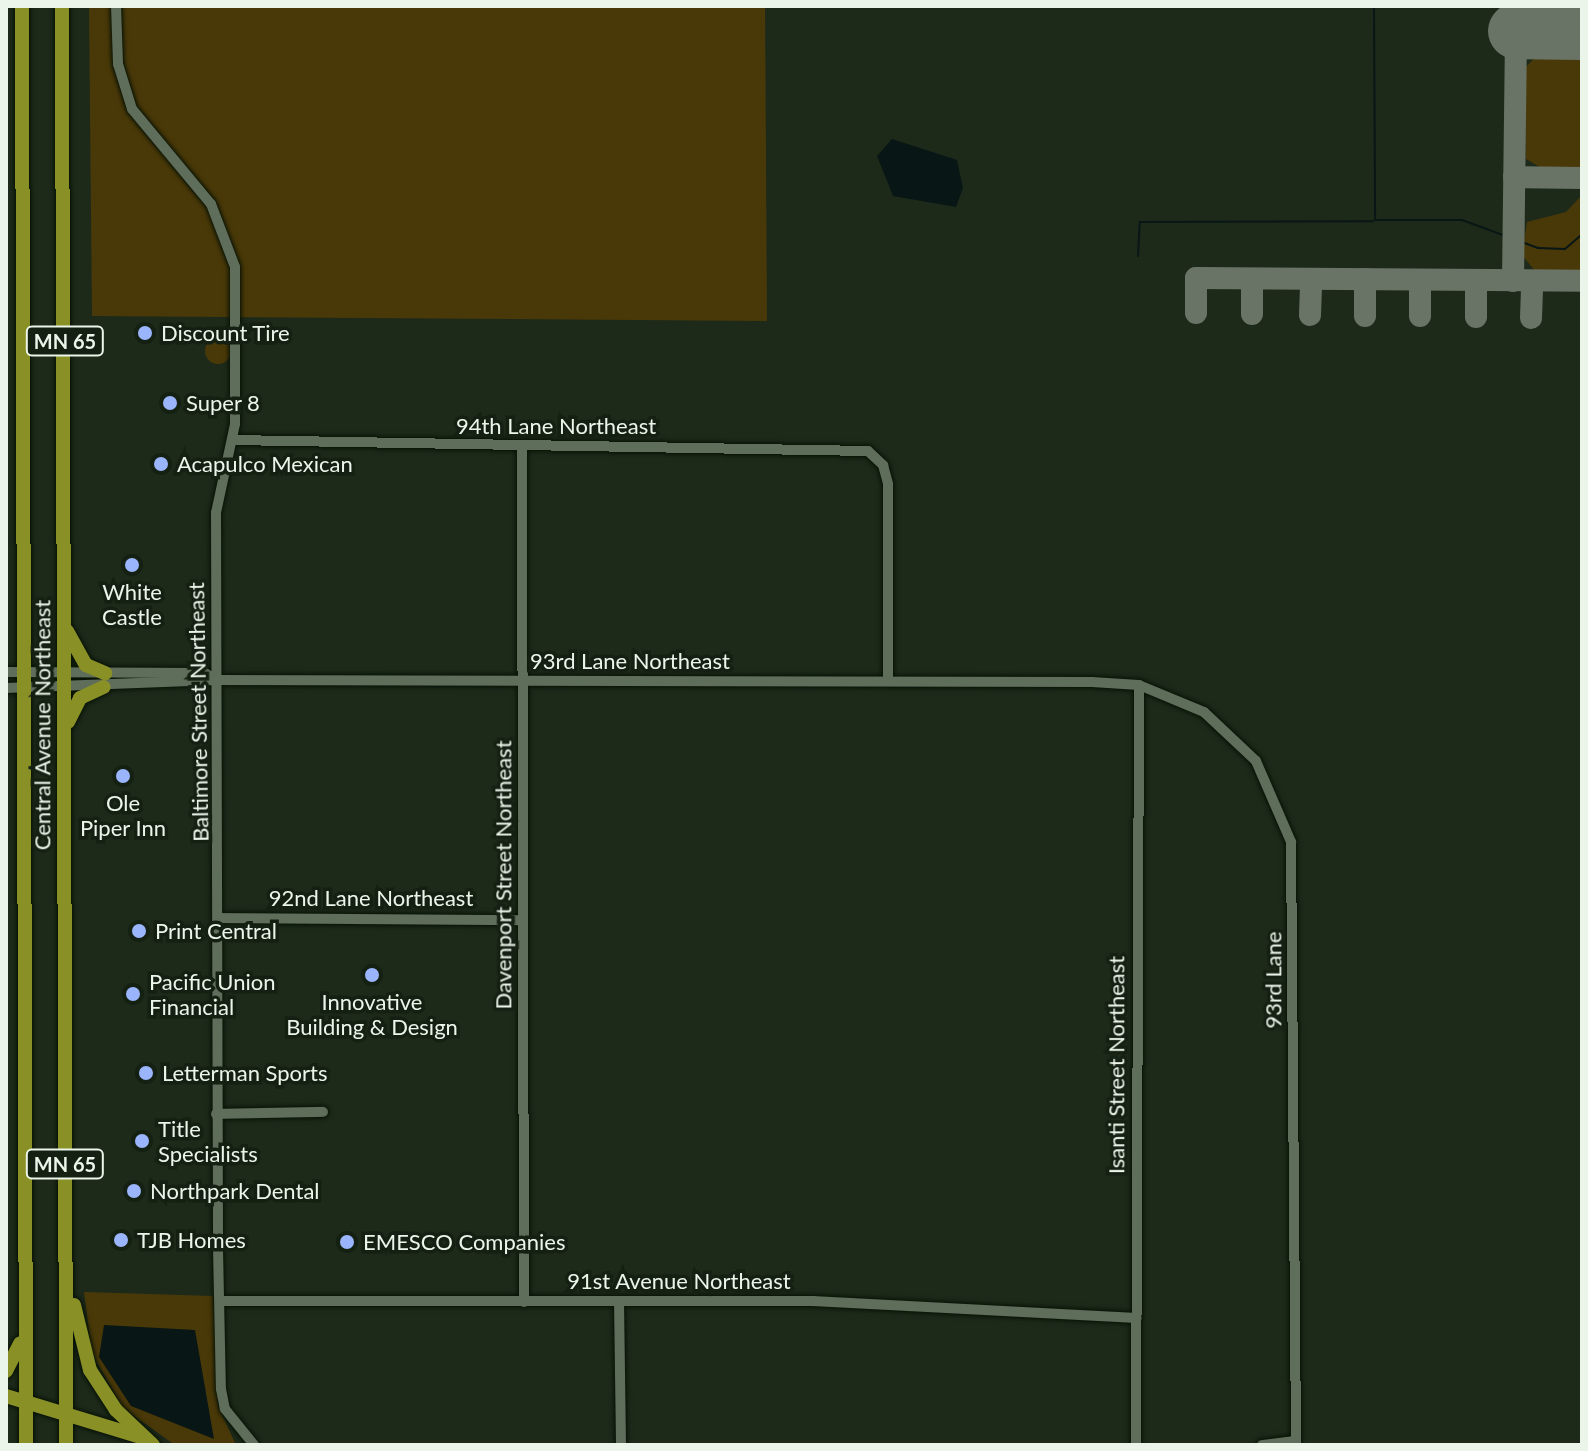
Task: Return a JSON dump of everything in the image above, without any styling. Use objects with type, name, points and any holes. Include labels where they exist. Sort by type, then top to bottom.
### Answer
[{"type":"highway","name":"Central Avenue Northeast","points":[[22,6],[26,1445]]},
{"type":"highway","name":"Central Avenue Northeast","points":[[62,6],[66,1445]]},
{"type":"highway","points":[[64,624],[86,665],[105,680],[80,698],[64,738]]},
{"type":"highway","points":[[65,1192],[75,1320],[90,1370],[149,1442]]},
{"type":"highway","points":[[6,1371],[19,1350],[24,1303]]},
{"type":"highway","points":[[6,1396],[66,1412],[149,1442]]},
{"type":"street","name":"Baltimore Street Northeast","points":[[116,6],[118,64],[132,109],[211,204],[233,254],[232,440],[217,499],[219,918],[216,1114],[225,1409],[254,1445]]},
{"type":"street","name":"94th Lane Northeast","points":[[232,440],[522,447],[839,446],[878,459],[888,484],[888,681]]},
{"type":"street","name":"Davenport Street Northeast","points":[[522,447],[524,1302]]},
{"type":"street","name":"93rd Lane Northeast","points":[[6,672],[64,672],[105,680]]},
{"type":"street","name":"93rd Lane Northeast","points":[[6,688],[64,688],[105,680],[205,673],[217,680],[1043,681]]},
{"type":"street","name":"93rd Lane","points":[[1043,681],[1139,685],[1186,702],[1237,739],[1271,785],[1291,842],[1296,1443]]},
{"type":"street","name":"Isanti Street Northeast","points":[[1136,1445],[1139,685]]},
{"type":"street","name":"92nd Lane Northeast","points":[[219,918],[522,920]]},
{"type":"street","points":[[216,1114],[323,1112]]},
{"type":"street","name":"91st Avenue Northeast","points":[[220,1301],[813,1301],[1137,1318]]},
{"type":"street","points":[[619,1301],[621,1445]]},
{"type":"street","points":[[1262,1445],[1296,1443]]},
{"type":"shaded area","points":[[89,6],[765,6],[767,321],[92,316]]},
{"type":"shaded area","points":[[1544,48],[1582,48],[1582,168],[1540,167],[1526,159],[1525,68]]},
{"type":"shaded area","points":[[892,139],[957,160],[963,188],[956,207],[893,196],[877,156]]},
{"type":"shaded area","points":[[1582,195],[1582,274],[1535,271],[1522,255],[1527,222],[1566,212]]},
{"type":"shaded area","points":[[218,338],[227,342],[231,351],[227,360],[218,364],[209,360],[205,351],[209,342]]},
{"type":"shaded area","points":[[84,1292],[213,1296],[218,1406],[236,1445],[175,1445],[123,1408],[92,1353]]},
{"type":"shaded area","points":[[104,1325],[195,1330],[214,1439],[131,1406],[99,1357]]},
{"type":"waterway","points":[[1374,6],[1375,220],[1462,220],[1538,248],[1565,249],[1582,234]]},
{"type":"waterway","points":[[1138,256],[1140,222],[1373,221]]},
{"type":"taxiway","points":[[1513,281],[1516,31]]},
{"type":"taxiway","points":[[1514,177],[1582,178]]},
{"type":"taxiway","points":[[1196,313],[1196,278],[1582,281]]},
{"type":"taxiway","points":[[1252,279],[1252,314]]},
{"type":"taxiway","points":[[1310,315],[1311,279]]},
{"type":"taxiway","points":[[1365,279],[1365,316]]},
{"type":"taxiway","points":[[1420,280],[1420,316]]},
{"type":"taxiway","points":[[1476,280],[1476,317]]},
{"type":"taxiway","points":[[1531,318],[1532,281]]},
{"type":"runway","points":[[1516,31],[1582,32]]},
{"type":"place","name":"Discount Tire","points":[[145,333]]},
{"type":"place","name":"Super 8","points":[[170,403]]},
{"type":"place","name":"Acapulco Mexican","points":[[161,464]]},
{"type":"place","name":"White Castle","points":[[132,565]]},
{"type":"place","name":"Ole Piper Inn","points":[[123,776]]},
{"type":"place","name":"Print Central","points":[[139,931]]},
{"type":"place","name":"Innovative Building & Design","points":[[372,975]]},
{"type":"place","name":"Pacific Union Financial","points":[[133,994]]},
{"type":"place","name":"Letterman Sports","points":[[146,1073]]},
{"type":"place","name":"Title Specialists","points":[[142,1141]]},
{"type":"place","name":"Northpark Dental","points":[[134,1191]]},
{"type":"place","name":"TJB Homes","points":[[121,1240]]},
{"type":"place","name":"EMESCO Companies","points":[[347,1242]]}]
